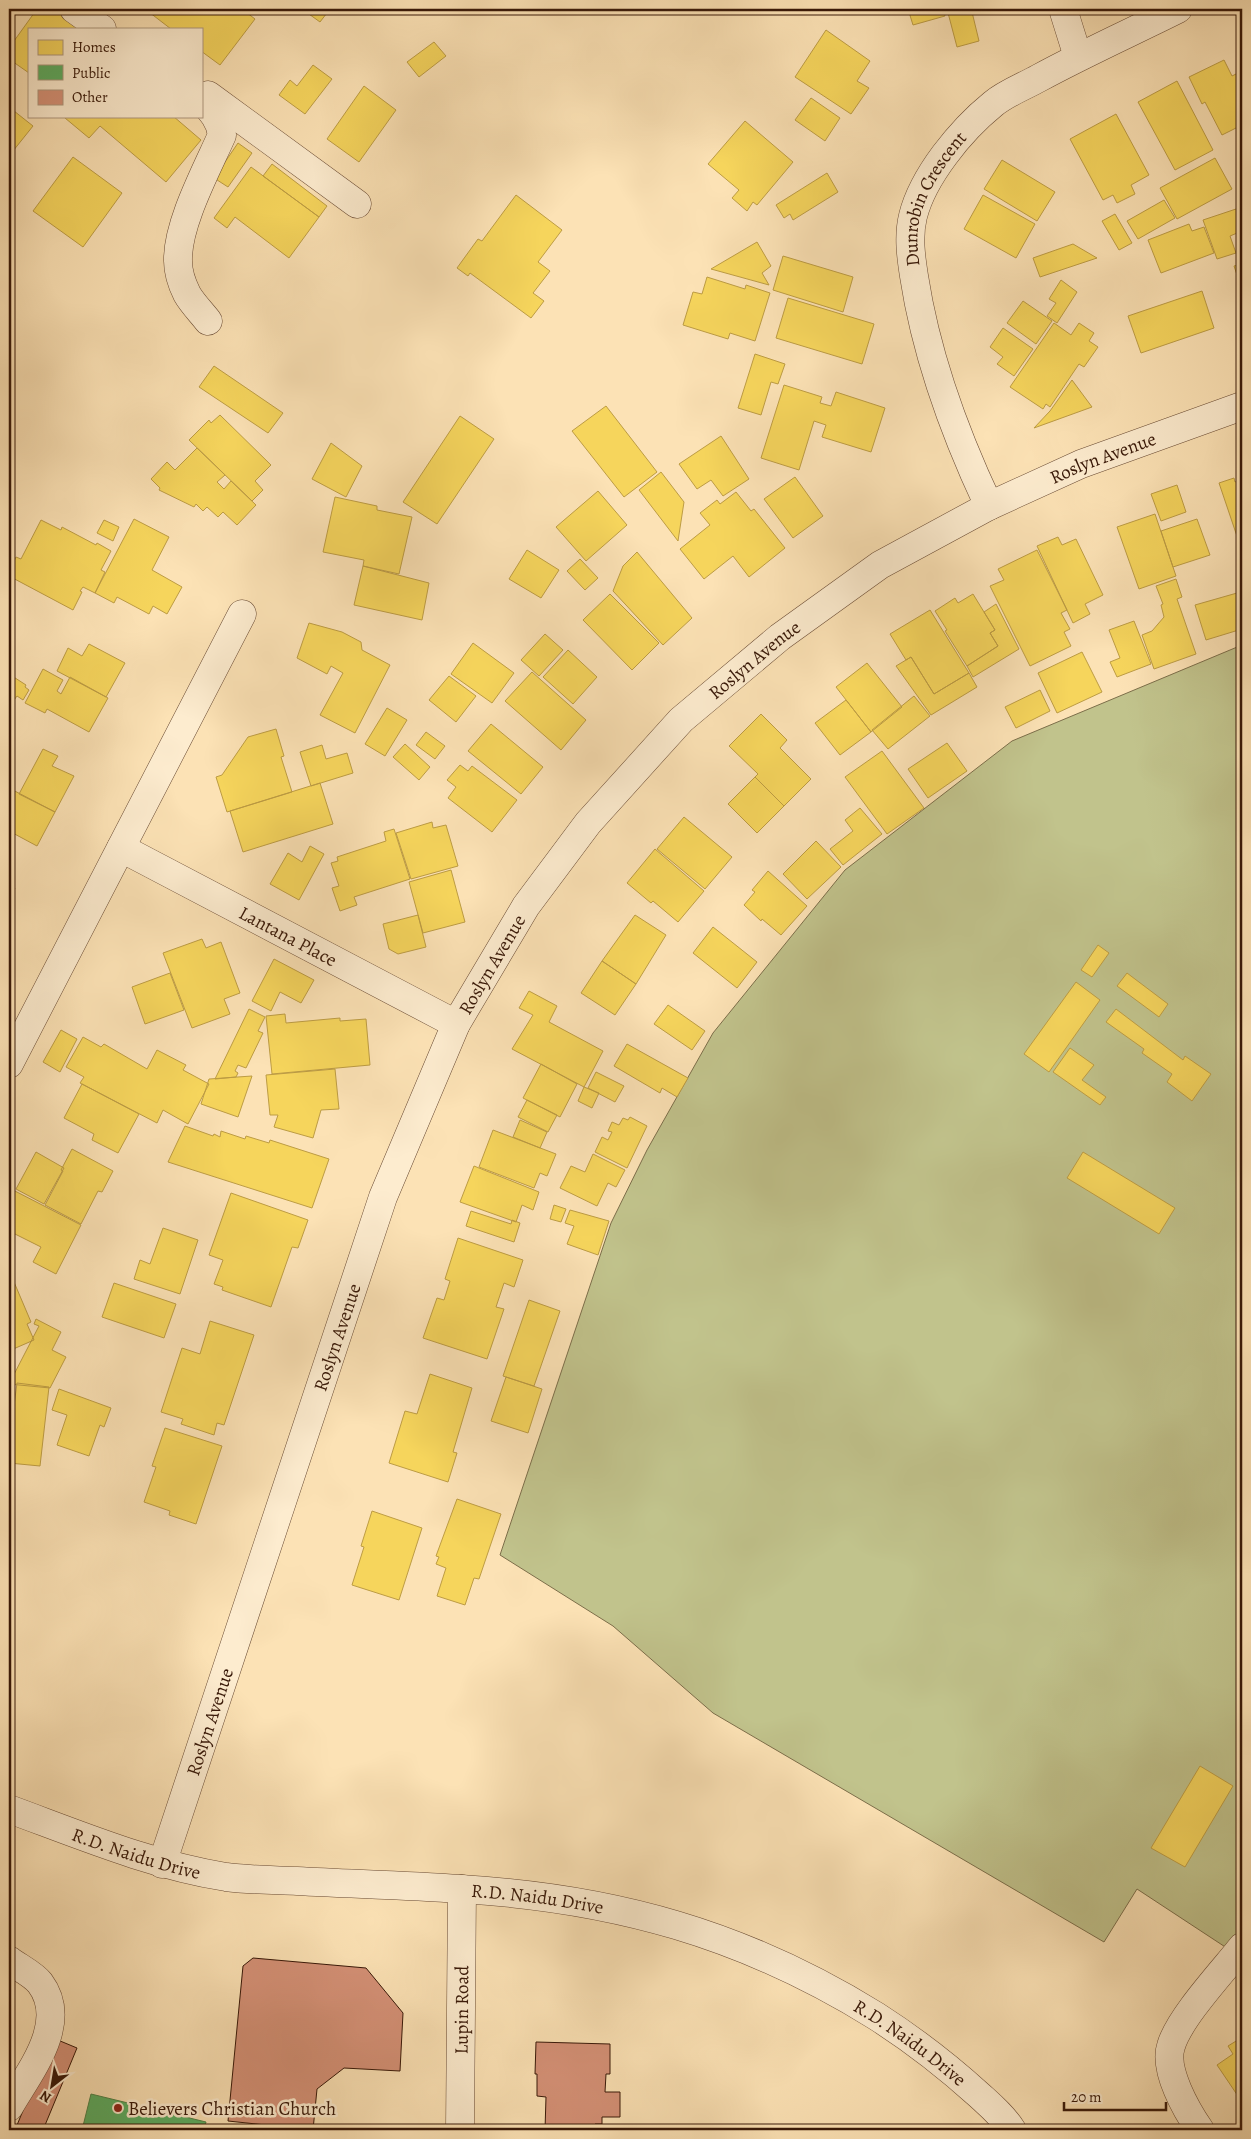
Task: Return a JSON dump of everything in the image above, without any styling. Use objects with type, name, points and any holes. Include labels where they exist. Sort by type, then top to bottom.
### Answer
[{"type":"street","points":[[74,9],[101,28]]},
{"type":"street","points":[[97,9],[122,28]]},
{"type":"street","points":[[1063,9],[1078,57]]},
{"type":"street","name":"Dunrobin Crescent","points":[[989,506],[972,469],[945,397],[924,326],[910,249],[913,216],[928,181],[946,152],[970,124],[994,103],[1078,57],[1178,9]]},
{"type":"street","points":[[202,91],[357,204]]},
{"type":"street","points":[[202,101],[215,114],[221,125],[222,135],[179,240],[178,262],[182,282],[188,296],[208,321]]},
{"type":"street","name":"Roslyn Avenue","points":[[162,1864],[383,1197],[456,1024],[526,906],[582,830],[682,720],[780,637],[880,565],[989,506],[1081,464],[1242,406]]},
{"type":"street","points":[[9,1064],[242,614]]},
{"type":"street","name":"Lantana Place","points":[[121,848],[456,1024]]},
{"type":"street","name":"R.D. Naidu Drive","points":[[9,1809],[162,1864],[228,1877],[462,1889],[570,1900],[621,1909],[720,1938],[770,1958],[834,1990],[895,2027],[953,2072],[1006,2120],[1012,2130]]},
{"type":"street","name":"Lupin Road","points":[[460,2130],[462,1889]]},
{"type":"street","points":[[1200,2130],[1190,2115],[1177,2087],[1170,2063],[1170,2047],[1179,2027],[1242,1946]]},
{"type":"street","points":[[9,1960],[40,1983],[52,2007],[50,2030],[9,2107]]},
{"type":"green space","points":[[1242,645],[1242,1958],[1137,1889],[1104,1942],[713,1713],[613,1626],[500,1555],[611,1223],[647,1150],[713,1033],[845,870],[1012,741]]},
{"type":"building: Homes","points":[[37,9],[60,9],[86,28],[28,28],[28,72],[9,59],[9,48]]},
{"type":"building: Homes","points":[[145,9],[242,9],[255,19],[220,65],[202,52],[202,28],[170,28]]},
{"type":"building: Homes","points":[[302,9],[330,9],[320,22]]},
{"type":"building: Homes","points":[[908,9],[943,9],[945,16],[913,25]]},
{"type":"building: Homes","points":[[947,9],[968,9],[969,13],[972,12],[979,41],[957,47]]},
{"type":"building: Homes","points":[[826,30],[870,61],[857,81],[869,88],[851,114],[795,77]]},
{"type":"building: Homes","points":[[434,42],[446,56],[419,77],[407,62]]},
{"type":"building: Homes","points":[[1224,60],[1232,76],[1242,71],[1242,125],[1222,135],[1205,102],[1202,104],[1189,77]]},
{"type":"building: Homes","points":[[313,65],[332,79],[305,114],[279,95],[290,80],[297,86]]},
{"type":"building: Homes","points":[[1177,81],[1213,150],[1175,170],[1138,102]]},
{"type":"building: Homes","points":[[364,86],[396,110],[359,162],[327,139]]},
{"type":"building: Homes","points":[[811,98],[840,118],[825,141],[795,120]]},
{"type":"building: Homes","points":[[9,107],[33,126],[9,156]]},
{"type":"building: Homes","points":[[1116,114],[1149,175],[1131,185],[1135,194],[1117,203],[1113,195],[1103,200],[1070,139]]},
{"type":"building: Homes","points":[[65,118],[175,118],[201,140],[166,182],[100,126],[89,138]]},
{"type":"building: Homes","points":[[745,121],[793,162],[757,205],[753,202],[747,211],[732,198],[739,190],[708,164]]},
{"type":"building: Homes","points":[[238,143],[252,153],[228,187],[214,178]]},
{"type":"building: Homes","points":[[73,157],[122,193],[83,247],[33,211]]},
{"type":"building: Homes","points":[[1215,158],[1232,189],[1177,219],[1160,188]]},
{"type":"building: Homes","points":[[1002,160],[1055,192],[1037,221],[984,189]]},
{"type":"building: Homes","points":[[272,164],[327,206],[319,217],[263,176]]},
{"type":"building: Homes","points":[[251,167],[319,217],[289,258],[235,217],[227,228],[214,218]]},
{"type":"building: Homes","points":[[827,173],[838,192],[793,220],[790,214],[784,218],[776,205]]},
{"type":"building: Homes","points":[[516,195],[562,230],[538,262],[550,271],[533,293],[544,301],[531,318],[470,273],[468,276],[457,268],[478,239],[482,241]]},
{"type":"building: Homes","points":[[983,195],[1035,224],[1016,258],[964,229]]},
{"type":"building: Homes","points":[[1164,200],[1175,218],[1138,239],[1127,221]]},
{"type":"building: Homes","points":[[1242,207],[1242,231],[1230,236],[1236,253],[1217,259],[1203,220]]},
{"type":"building: Homes","points":[[1115,214],[1132,243],[1119,250],[1102,221]]},
{"type":"building: Homes","points":[[1189,224],[1192,231],[1204,227],[1214,253],[1161,273],[1148,240]]},
{"type":"building: Homes","points":[[757,242],[771,266],[762,273],[769,285],[711,269]]},
{"type":"building: Homes","points":[[1073,244],[1097,258],[1040,277],[1033,258]]},
{"type":"building: Homes","points":[[783,256],[853,277],[843,312],[773,290]]},
{"type":"building: Homes","points":[[1242,264],[1242,290],[1234,266]]},
{"type":"building: Homes","points":[[707,277],[745,289],[746,285],[770,293],[755,341],[730,333],[728,339],[683,325],[693,292],[702,294]]},
{"type":"building: Homes","points":[[1061,280],[1077,292],[1057,323],[1047,316],[1056,303],[1049,299]]},
{"type":"building: Homes","points":[[1202,291],[1214,328],[1141,353],[1128,316]]},
{"type":"building: Homes","points":[[788,298],[874,324],[862,364],[776,338]]},
{"type":"building: Homes","points":[[1023,301],[1052,321],[1036,344],[1007,323]]},
{"type":"building: Homes","points":[[1054,323],[1071,335],[1079,323],[1094,333],[1089,341],[1098,347],[1084,367],[1079,364],[1050,407],[1046,404],[1043,409],[1010,387]]},
{"type":"building: Homes","points":[[1003,328],[1033,349],[1014,376],[997,364],[1003,357],[990,347]]},
{"type":"building: Homes","points":[[755,354],[785,364],[778,384],[771,382],[761,415],[738,408]]},
{"type":"building: Homes","points":[[214,366],[283,413],[268,433],[199,387]]},
{"type":"building: Homes","points":[[1072,380],[1092,407],[1034,428],[1050,411]]},
{"type":"building: Homes","points":[[784,385],[822,397],[820,403],[831,406],[836,392],[885,408],[871,452],[822,437],[826,425],[814,421],[799,470],[761,458]]},
{"type":"building: Homes","points":[[606,406],[657,472],[624,497],[572,431]]},
{"type":"building: Homes","points":[[220,415],[271,465],[255,481],[263,490],[252,501],[189,440],[209,420],[211,423]]},
{"type":"building: Homes","points":[[460,416],[494,439],[437,524],[403,502]]},
{"type":"building: Homes","points":[[721,436],[749,479],[723,496],[711,480],[697,489],[679,464]]},
{"type":"building: Homes","points":[[331,443],[362,466],[346,497],[312,479]]},
{"type":"building: Homes","points":[[197,448],[225,475],[217,482],[224,489],[231,481],[256,505],[237,525],[223,512],[218,517],[207,507],[203,511],[196,504],[194,507],[159,490],[160,488],[151,479],[167,462],[175,470]]},
{"type":"building: Homes","points":[[661,472],[684,502],[678,541],[639,490]]},
{"type":"building: Homes","points":[[795,477],[823,516],[793,538],[764,499]]},
{"type":"building: Homes","points":[[1234,478],[1235,482],[1242,479],[1242,551],[1219,483]]},
{"type":"building: Homes","points":[[1177,485],[1186,512],[1161,521],[1151,494]]},
{"type":"building: Homes","points":[[598,491],[627,525],[586,561],[556,527]]},
{"type":"building: Homes","points":[[736,492],[751,511],[754,509],[785,548],[749,577],[733,556],[704,579],[680,549],[710,525],[700,513],[717,500],[720,504]]},
{"type":"building: Homes","points":[[335,497],[377,506],[377,510],[412,517],[399,574],[363,566],[364,560],[323,552]]},
{"type":"building: Homes","points":[[1155,514],[1176,576],[1139,589],[1117,527]]},
{"type":"building: Homes","points":[[134,519],[169,537],[152,570],[182,587],[167,614],[153,606],[149,614],[117,597],[114,603],[95,593]]},
{"type":"building: Homes","points":[[1197,519],[1210,555],[1173,567],[1161,531]]},
{"type":"building: Homes","points":[[41,520],[61,530],[62,527],[111,551],[101,570],[105,572],[95,593],[83,587],[73,610],[9,576],[9,571],[16,557],[21,559]]},
{"type":"building: Homes","points":[[104,520],[119,527],[113,541],[97,533]]},
{"type":"building: Homes","points":[[1058,537],[1062,545],[1076,539],[1103,595],[1085,604],[1090,614],[1073,623],[1037,546]]},
{"type":"building: Homes","points":[[527,550],[559,570],[541,598],[509,579]]},
{"type":"building: Homes","points":[[1037,550],[1067,610],[1061,613],[1070,629],[1064,632],[1071,646],[1030,666],[990,586],[1004,580],[998,569]]},
{"type":"building: Homes","points":[[637,552],[692,618],[663,645],[613,591],[623,566]]},
{"type":"building: Homes","points":[[580,559],[598,578],[585,590],[567,571]]},
{"type":"building: Homes","points":[[363,566],[429,583],[422,620],[354,605]]},
{"type":"building: Homes","points":[[1176,579],[1182,597],[1177,599],[1196,654],[1154,669],[1142,635],[1152,631],[1164,617],[1161,605],[1163,604],[1156,586]]},
{"type":"building: Homes","points":[[1237,593],[1242,607],[1242,629],[1206,640],[1195,605]]},
{"type":"building: Homes","points":[[610,594],[659,643],[632,670],[583,620]]},
{"type":"building: Homes","points":[[973,594],[995,630],[990,633],[998,646],[967,666],[935,611],[955,598],[958,603]]},
{"type":"building: Homes","points":[[996,604],[1019,649],[973,677],[967,666],[998,646],[990,633],[995,630],[984,612]]},
{"type":"building: Homes","points":[[930,610],[969,673],[934,694],[911,657],[906,660],[890,634]]},
{"type":"building: Homes","points":[[1134,621],[1151,664],[1117,677],[1110,662],[1120,658],[1109,630]]},
{"type":"building: Homes","points":[[309,623],[342,632],[361,642],[362,650],[390,665],[355,733],[320,715],[343,673],[331,666],[327,674],[297,658]]},
{"type":"building: Homes","points":[[545,634],[563,650],[539,676],[521,660]]},
{"type":"building: Homes","points":[[473,643],[514,673],[492,703],[451,674]]},
{"type":"building: Homes","points":[[89,644],[125,663],[106,697],[57,671],[68,648],[82,656]]},
{"type":"building: Homes","points":[[568,650],[597,677],[573,704],[543,677]]},
{"type":"building: Homes","points":[[1082,652],[1102,692],[1057,713],[1038,673]]},
{"type":"building: Homes","points":[[911,657],[934,694],[969,673],[977,687],[931,715],[896,666]]},
{"type":"building: Homes","points":[[867,663],[902,707],[871,732],[836,687]]},
{"type":"building: Homes","points":[[43,669],[63,680],[57,691],[61,694],[70,677],[108,698],[89,732],[47,709],[45,713],[25,703]]},
{"type":"building: Homes","points":[[532,672],[586,720],[561,750],[505,701]]},
{"type":"building: Homes","points":[[9,674],[26,685],[25,687],[29,690],[23,700],[17,696],[11,704],[9,703]]},
{"type":"building: Homes","points":[[449,676],[476,696],[456,722],[429,700]]},
{"type":"building: Homes","points":[[1040,690],[1050,711],[1016,728],[1005,707]]},
{"type":"building: Homes","points":[[914,696],[930,716],[888,749],[872,730]]},
{"type":"building: Homes","points":[[846,700],[871,732],[840,755],[815,723]]},
{"type":"building: Homes","points":[[387,708],[407,720],[385,756],[365,744]]},
{"type":"building: Homes","points":[[761,714],[787,740],[780,748],[811,779],[784,806],[755,777],[758,774],[729,746]]},
{"type":"building: Homes","points":[[491,724],[543,767],[521,794],[468,751]]},
{"type":"building: Homes","points":[[276,729],[284,756],[281,757],[292,792],[227,812],[216,777],[222,775],[248,737]]},
{"type":"building: Homes","points":[[426,732],[445,746],[435,759],[416,745]]},
{"type":"building: Homes","points":[[947,743],[967,771],[928,798],[908,769]]},
{"type":"building: Homes","points":[[405,744],[430,767],[419,780],[393,757]]},
{"type":"building: Homes","points":[[322,745],[326,759],[347,753],[353,773],[311,786],[300,752]]},
{"type":"building: Homes","points":[[43,749],[58,756],[52,766],[74,776],[55,812],[19,794]]},
{"type":"building: Homes","points":[[882,751],[924,808],[887,834],[845,777]]},
{"type":"building: Homes","points":[[460,765],[468,771],[472,766],[517,800],[492,832],[448,798],[456,787],[447,780]]},
{"type":"building: Homes","points":[[755,777],[784,806],[757,833],[728,804]]},
{"type":"building: Homes","points":[[320,783],[333,824],[243,852],[230,811]]},
{"type":"building: Homes","points":[[9,788],[55,812],[37,846],[9,831],[9,814],[14,803],[9,800]]},
{"type":"building: Homes","points":[[860,808],[882,834],[843,865],[830,849],[853,831],[845,820]]},
{"type":"building: Homes","points":[[684,817],[732,857],[705,889],[657,849]]},
{"type":"building: Homes","points":[[432,822],[433,828],[446,825],[458,866],[411,879],[396,833]]},
{"type":"building: Homes","points":[[394,829],[410,879],[354,897],[357,905],[340,911],[332,888],[339,886],[331,863],[338,861],[337,857],[386,841],[384,832]]},
{"type":"building: Homes","points":[[816,841],[841,867],[807,899],[783,874]]},
{"type":"building: Homes","points":[[310,846],[324,854],[299,900],[270,884],[288,853],[302,862]]},
{"type":"building: Homes","points":[[655,849],[704,891],[678,922],[627,883]]},
{"type":"building: Homes","points":[[451,870],[465,922],[423,933],[409,882]]},
{"type":"building: Homes","points":[[768,871],[807,906],[781,935],[762,919],[761,921],[744,905],[755,892],[752,890]]},
{"type":"building: Homes","points":[[9,885],[15,888],[9,901]]},
{"type":"building: Homes","points":[[418,915],[426,947],[398,954],[389,949],[383,924]]},
{"type":"building: Homes","points":[[635,915],[666,935],[636,984],[602,961]]},
{"type":"building: Homes","points":[[713,927],[757,962],[737,988],[693,953]]},
{"type":"building: Homes","points":[[202,939],[206,948],[221,942],[240,993],[224,999],[230,1014],[192,1028],[163,953]]},
{"type":"building: Homes","points":[[1098,945],[1109,953],[1092,977],[1081,970]]},
{"type":"building: Homes","points":[[274,959],[314,980],[301,1003],[280,992],[271,1011],[252,1001]]},
{"type":"building: Homes","points":[[602,961],[636,984],[615,1015],[581,993]]},
{"type":"building: Homes","points":[[170,973],[184,1010],[145,1024],[132,987]]},
{"type":"building: Homes","points":[[1127,973],[1168,1004],[1159,1017],[1117,986]]},
{"type":"building: Homes","points":[[1076,982],[1100,1000],[1049,1072],[1024,1054]]},
{"type":"building: Homes","points":[[529,991],[557,1006],[549,1022],[603,1051],[584,1087],[512,1049],[533,1015],[519,1008]]},
{"type":"building: Homes","points":[[668,1005],[705,1031],[692,1050],[654,1024]]},
{"type":"building: Homes","points":[[249,1009],[265,1017],[258,1031],[263,1033],[246,1068],[238,1065],[235,1071],[238,1073],[236,1077],[215,1079]]},
{"type":"building: Homes","points":[[1116,1009],[1183,1060],[1185,1056],[1211,1074],[1192,1101],[1167,1082],[1172,1074],[1142,1053],[1144,1049],[1106,1022]]},
{"type":"building: Homes","points":[[285,1014],[286,1023],[340,1018],[340,1021],[366,1019],[370,1065],[272,1074],[266,1016]]},
{"type":"building: Homes","points":[[61,1030],[77,1039],[60,1072],[43,1062]]},
{"type":"building: Homes","points":[[83,1037],[101,1047],[104,1044],[147,1069],[157,1050],[186,1065],[183,1070],[209,1084],[188,1124],[163,1110],[157,1123],[80,1083],[84,1077],[66,1067]]},
{"type":"building: Homes","points":[[627,1044],[688,1078],[677,1097],[662,1088],[660,1093],[614,1066]]},
{"type":"building: Homes","points":[[1070,1048],[1094,1065],[1082,1080],[1106,1097],[1100,1105],[1053,1072]]},
{"type":"building: Homes","points":[[541,1064],[577,1084],[560,1117],[523,1098]]},
{"type":"building: Homes","points":[[335,1069],[339,1109],[321,1110],[313,1138],[274,1127],[278,1115],[270,1115],[266,1075]]},
{"type":"building: Homes","points":[[596,1072],[624,1086],[615,1102],[588,1088]]},
{"type":"building: Homes","points":[[252,1076],[238,1117],[201,1104],[209,1079]]},
{"type":"building: Homes","points":[[82,1084],[139,1114],[118,1153],[92,1140],[94,1134],[64,1118]]},
{"type":"building: Homes","points":[[584,1087],[599,1093],[592,1108],[578,1101]]},
{"type":"building: Homes","points":[[527,1100],[557,1115],[548,1132],[518,1117]]},
{"type":"building: Homes","points":[[630,1117],[647,1126],[627,1168],[595,1152],[602,1137],[608,1140],[612,1132],[608,1131],[612,1122],[619,1125],[623,1118],[628,1120]]},
{"type":"building: Homes","points":[[520,1120],[547,1132],[540,1148],[513,1137]]},
{"type":"building: Homes","points":[[185,1126],[213,1136],[214,1134],[220,1137],[221,1131],[245,1139],[246,1136],[269,1143],[270,1140],[329,1159],[312,1208],[168,1162]]},
{"type":"building: Homes","points":[[493,1130],[556,1154],[547,1176],[540,1173],[534,1188],[479,1167]]},
{"type":"building: Homes","points":[[72,1149],[113,1171],[102,1192],[98,1191],[81,1224],[45,1205]]},
{"type":"building: Homes","points":[[36,1152],[64,1168],[44,1204],[16,1189]]},
{"type":"building: Homes","points":[[1083,1152],[1175,1208],[1159,1234],[1067,1178]]},
{"type":"building: Homes","points":[[593,1154],[625,1170],[616,1187],[608,1183],[597,1206],[560,1188],[571,1166],[585,1172]]},
{"type":"building: Homes","points":[[474,1166],[539,1192],[533,1210],[522,1205],[516,1222],[460,1202]]},
{"type":"building: Homes","points":[[11,1189],[81,1225],[56,1274],[33,1262],[41,1247],[9,1231],[9,1192]]},
{"type":"building: Homes","points":[[231,1193],[308,1220],[298,1248],[292,1247],[271,1307],[222,1290],[223,1287],[214,1284],[223,1260],[209,1255]]},
{"type":"building: Homes","points":[[554,1205],[566,1209],[561,1222],[550,1219]]},
{"type":"building: Homes","points":[[570,1210],[609,1221],[598,1255],[567,1244],[574,1226],[565,1223]]},
{"type":"building: Homes","points":[[471,1211],[511,1224],[512,1220],[520,1223],[514,1242],[466,1226]]},
{"type":"building: Homes","points":[[163,1228],[198,1240],[180,1294],[134,1279],[140,1260],[150,1264]]},
{"type":"building: Homes","points":[[458,1238],[523,1260],[514,1287],[504,1283],[496,1307],[504,1309],[487,1359],[423,1338],[437,1298],[444,1300],[450,1281],[445,1279]]},
{"type":"building: Homes","points":[[9,1280],[10,1284],[14,1282],[31,1322],[27,1324],[34,1340],[11,1350],[9,1345]]},
{"type":"building: Homes","points":[[114,1283],[176,1304],[164,1338],[102,1317]]},
{"type":"building: Homes","points":[[529,1300],[560,1311],[534,1386],[503,1376]]},
{"type":"building: Homes","points":[[36,1319],[61,1332],[52,1350],[66,1357],[50,1388],[9,1384],[39,1326],[34,1324]]},
{"type":"building: Homes","points":[[210,1321],[254,1335],[224,1425],[217,1423],[214,1435],[181,1424],[183,1419],[161,1412],[182,1348],[200,1354]]},
{"type":"building: Homes","points":[[430,1374],[472,1388],[453,1452],[457,1453],[448,1482],[389,1463],[405,1411],[417,1414]]},
{"type":"building: Homes","points":[[506,1377],[542,1389],[528,1433],[491,1421]]},
{"type":"building: Homes","points":[[17,1383],[49,1387],[40,1466],[9,1463],[9,1413],[13,1413]]},
{"type":"building: Homes","points":[[59,1389],[111,1408],[104,1427],[100,1425],[89,1456],[57,1445],[67,1415],[52,1410]]},
{"type":"building: Homes","points":[[165,1428],[222,1446],[196,1524],[169,1515],[170,1511],[144,1502],[156,1467],[152,1466]]},
{"type":"building: Homes","points":[[457,1499],[501,1514],[479,1579],[474,1578],[465,1605],[437,1596],[446,1568],[436,1564],[439,1557],[436,1556]]},
{"type":"building: Homes","points":[[372,1511],[422,1528],[399,1600],[352,1585],[364,1547],[361,1546]]},
{"type":"building: Homes","points":[[1200,1766],[1233,1786],[1185,1867],[1151,1848]]},
{"type":"building: Homes","points":[[1241,2038],[1242,2102],[1217,2065],[1233,2054],[1228,2046]]},
{"type":"building: Public","name":"Believers Christian Church","points":[[91,2094],[206,2122],[204,2130],[82,2130]]},
{"type":"building: Other","points":[[253,1958],[366,1968],[403,2013],[400,2071],[344,2068],[317,2089],[313,2130],[228,2121],[243,1966]]},
{"type":"building: Other","points":[[53,2038],[77,2048],[43,2130],[15,2130]]},
{"type":"building: Other","points":[[536,2042],[610,2044],[610,2074],[606,2074],[605,2092],[620,2092],[620,2117],[602,2117],[602,2124],[595,2124],[595,2130],[545,2130],[546,2097],[537,2096],[537,2074],[535,2074]]},
{"type":"place","name":"Believers Christian Church","points":[[118,2108]]}]
